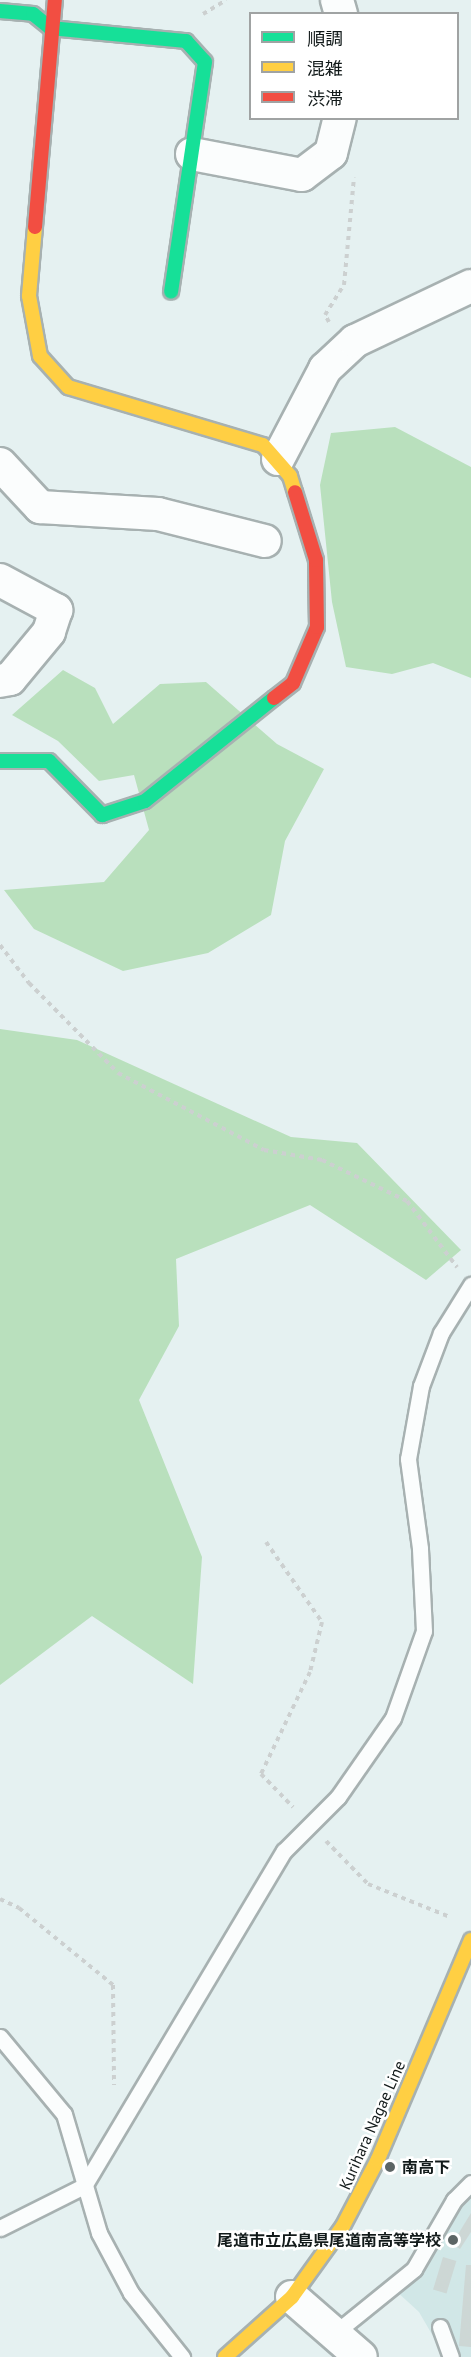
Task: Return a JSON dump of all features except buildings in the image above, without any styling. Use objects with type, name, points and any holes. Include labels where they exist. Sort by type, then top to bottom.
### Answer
[{"type":"street","points":[[0,760],[49,761],[102,815],[145,801],[293,683],[317,627],[316,560],[290,476],[278,459],[263,445],[68,387],[40,356],[29,296],[50,27],[56,0]]},
{"type":"street","points":[[0,11],[33,14],[50,27],[186,40],[206,62],[171,292]]},
{"type":"street","points":[[192,154],[302,175],[331,153],[339,120]]},
{"type":"street","points":[[278,459],[325,369],[355,341],[471,286]]},
{"type":"street","points":[[0,464],[40,507],[158,514],[265,541]]},
{"type":"street","points":[[0,580],[56,610],[49,632],[10,679],[0,681]]},
{"type":"street","name":"Kurihara Nagae Line","points":[[225,2357],[292,2297],[343,2226],[378,2159],[471,1940]]},
{"type":"street","points":[[292,2297],[362,2357]]},
{"type":"lane","points":[[0,2228],[84,2186],[284,1851],[338,1797],[393,1718],[424,1631],[420,1548],[408,1459],[421,1386],[441,1334],[471,1285]]},
{"type":"lane","points":[[0,2037],[64,2114],[99,2234],[131,2293],[182,2357]]},
{"type":"lane","points":[[335,2333],[414,2269],[454,2200],[471,2183]]},
{"type":"lane","points":[[440,2326],[452,2357]]},
{"type":"path","points":[[331,153],[355,168],[344,285],[325,315],[343,352]]},
{"type":"path","points":[[0,945],[29,983],[118,1072],[264,1150],[322,1160],[407,1201],[471,1285]]},
{"type":"path","points":[[266,1542],[322,1622],[310,1672],[261,1774],[368,1884],[461,1921]]},
{"type":"path","points":[[0,1899],[19,1908],[113,1985],[115,2082],[110,2091]]},
{"type":"shaded area","name":"尾道市立広島県尾道南高等学校","points":[[471,2188],[471,2357],[445,2357],[419,2312],[395,2290]]},
{"type":"green space","points":[[395,427],[471,467],[471,678],[433,663],[392,674],[346,667],[332,602],[320,485],[331,433]]},
{"type":"green space","points":[[63,670],[95,688],[113,724],[160,684],[206,682],[277,744],[324,769],[285,841],[271,915],[208,953],[123,971],[34,929],[4,890],[104,882],[149,830],[134,775],[99,781],[58,741],[12,715]]},
{"type":"green space","points":[[0,1029],[77,1040],[291,1137],[357,1143],[461,1250],[426,1280],[310,1205],[176,1259],[179,1326],[139,1400],[202,1557],[193,1684],[92,1616],[0,1685]]},
{"type":"traffic: fast","points":[[0,11],[33,14],[50,28],[186,41],[205,62],[171,292]]},
{"type":"traffic: fast","points":[[0,761],[49,761],[102,815],[145,801],[274,698]]},
{"type":"traffic: slow","points":[[35,227],[29,296],[40,356],[68,387],[263,445],[290,476],[295,492]]},
{"type":"traffic: slow","points":[[225,2357],[292,2297],[343,2226],[378,2159],[471,1940]]},
{"type":"traffic: jam","points":[[35,227],[55,0]]},
{"type":"traffic: jam","points":[[274,698],[293,683],[317,627],[316,560],[295,492]]},
{"type":"place","name":"南高下","points":[[390,2167]]},
{"type":"place","name":"尾道市立広島県尾道南高等学校","points":[[453,2240]]}]
